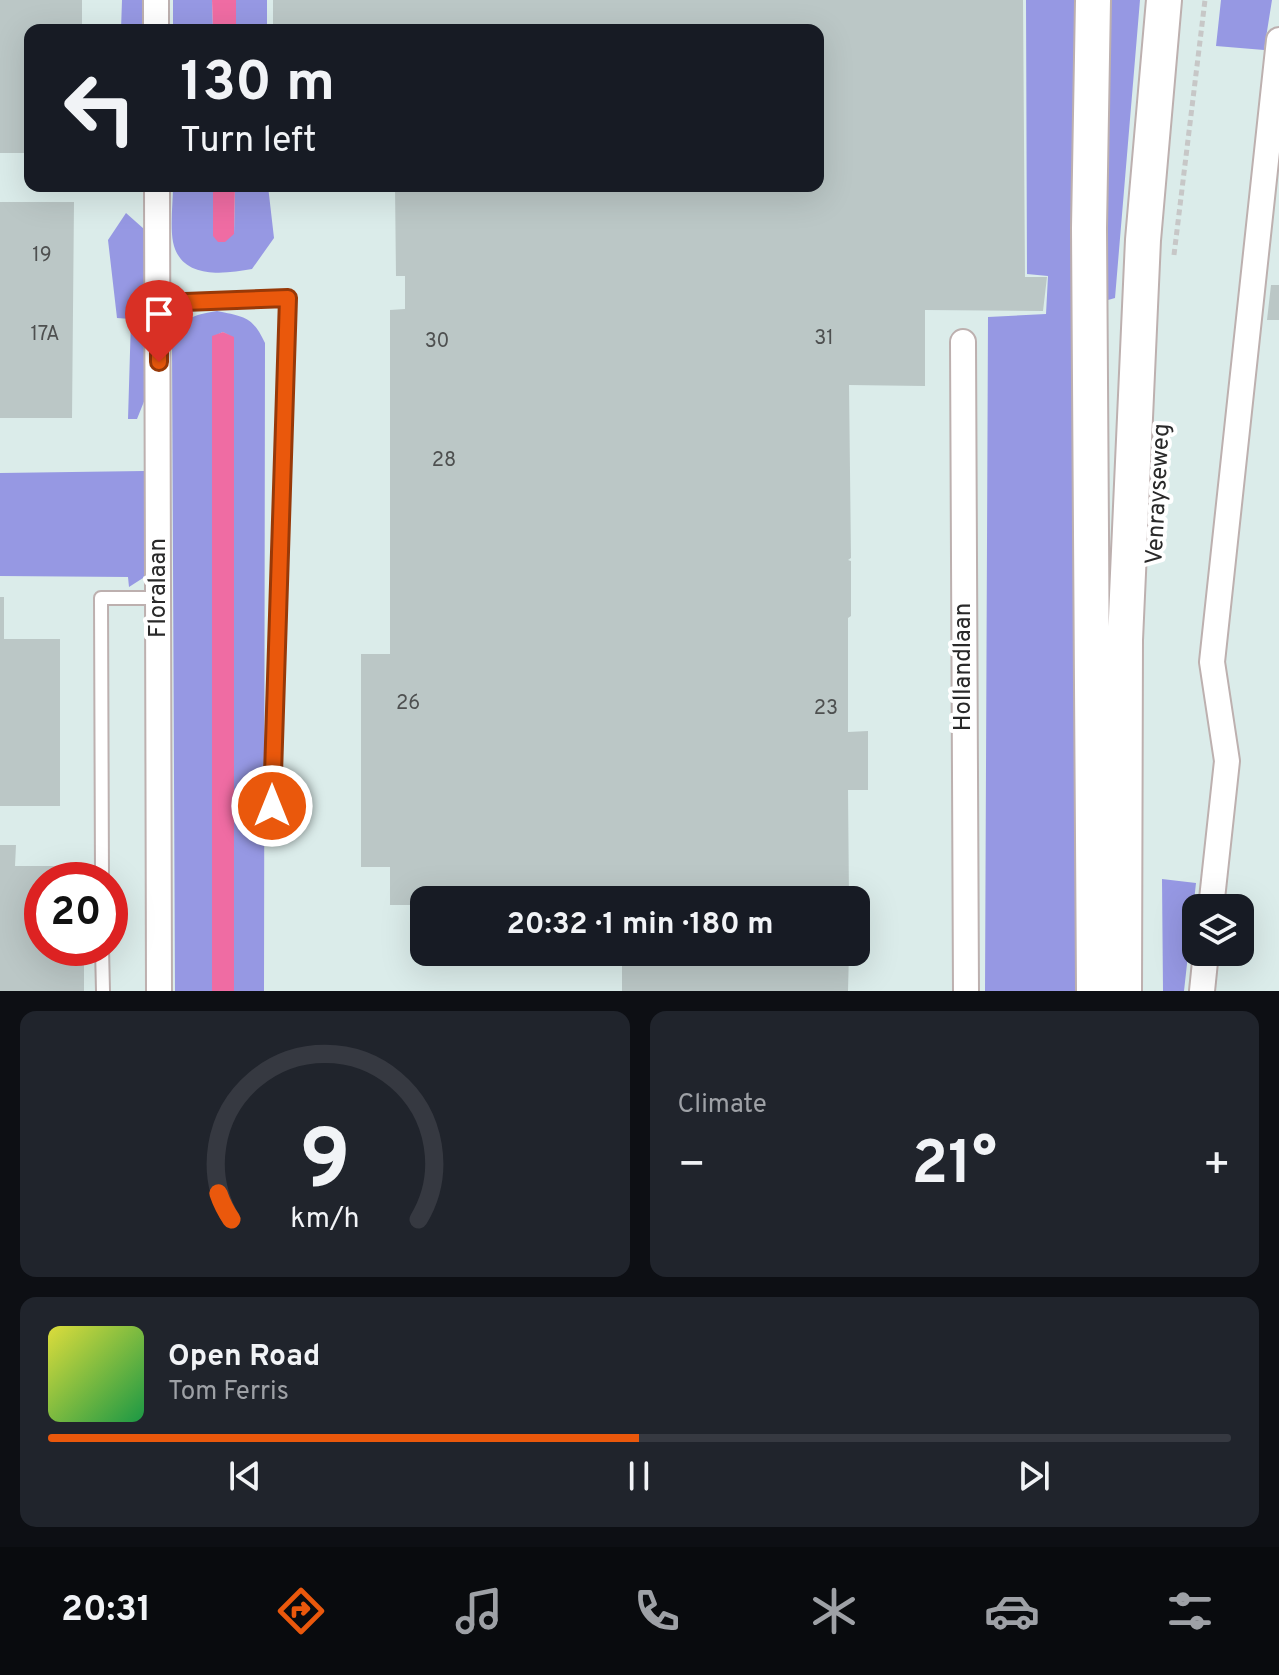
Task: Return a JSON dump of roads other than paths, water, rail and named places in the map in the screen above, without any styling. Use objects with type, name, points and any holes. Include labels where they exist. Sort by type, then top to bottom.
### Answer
[{"type":"main road","points":[[1093,0],[1089,228],[1094,991]]},
{"type":"main road","name":"Venrayseweg","points":[[1124,991],[1126,624],[1143,240],[1164,0]]},
{"type":"street","points":[[156,0],[156,24]]},
{"type":"street","points":[[1213,894],[1227,761],[1212,662],[1279,40]]},
{"type":"street","name":"Floralaan","points":[[157,192],[159,991]]},
{"type":"street","name":"Hollandlaan","points":[[963,342],[966,991]]},
{"type":"street","points":[[1202,991],[1205,966]]},
{"type":"lane","points":[[159,303],[288,298],[272,829]]},
{"type":"lane","points":[[102,862],[101,598],[159,598]]},
{"type":"lane","points":[[102,966],[103,991]]}]
